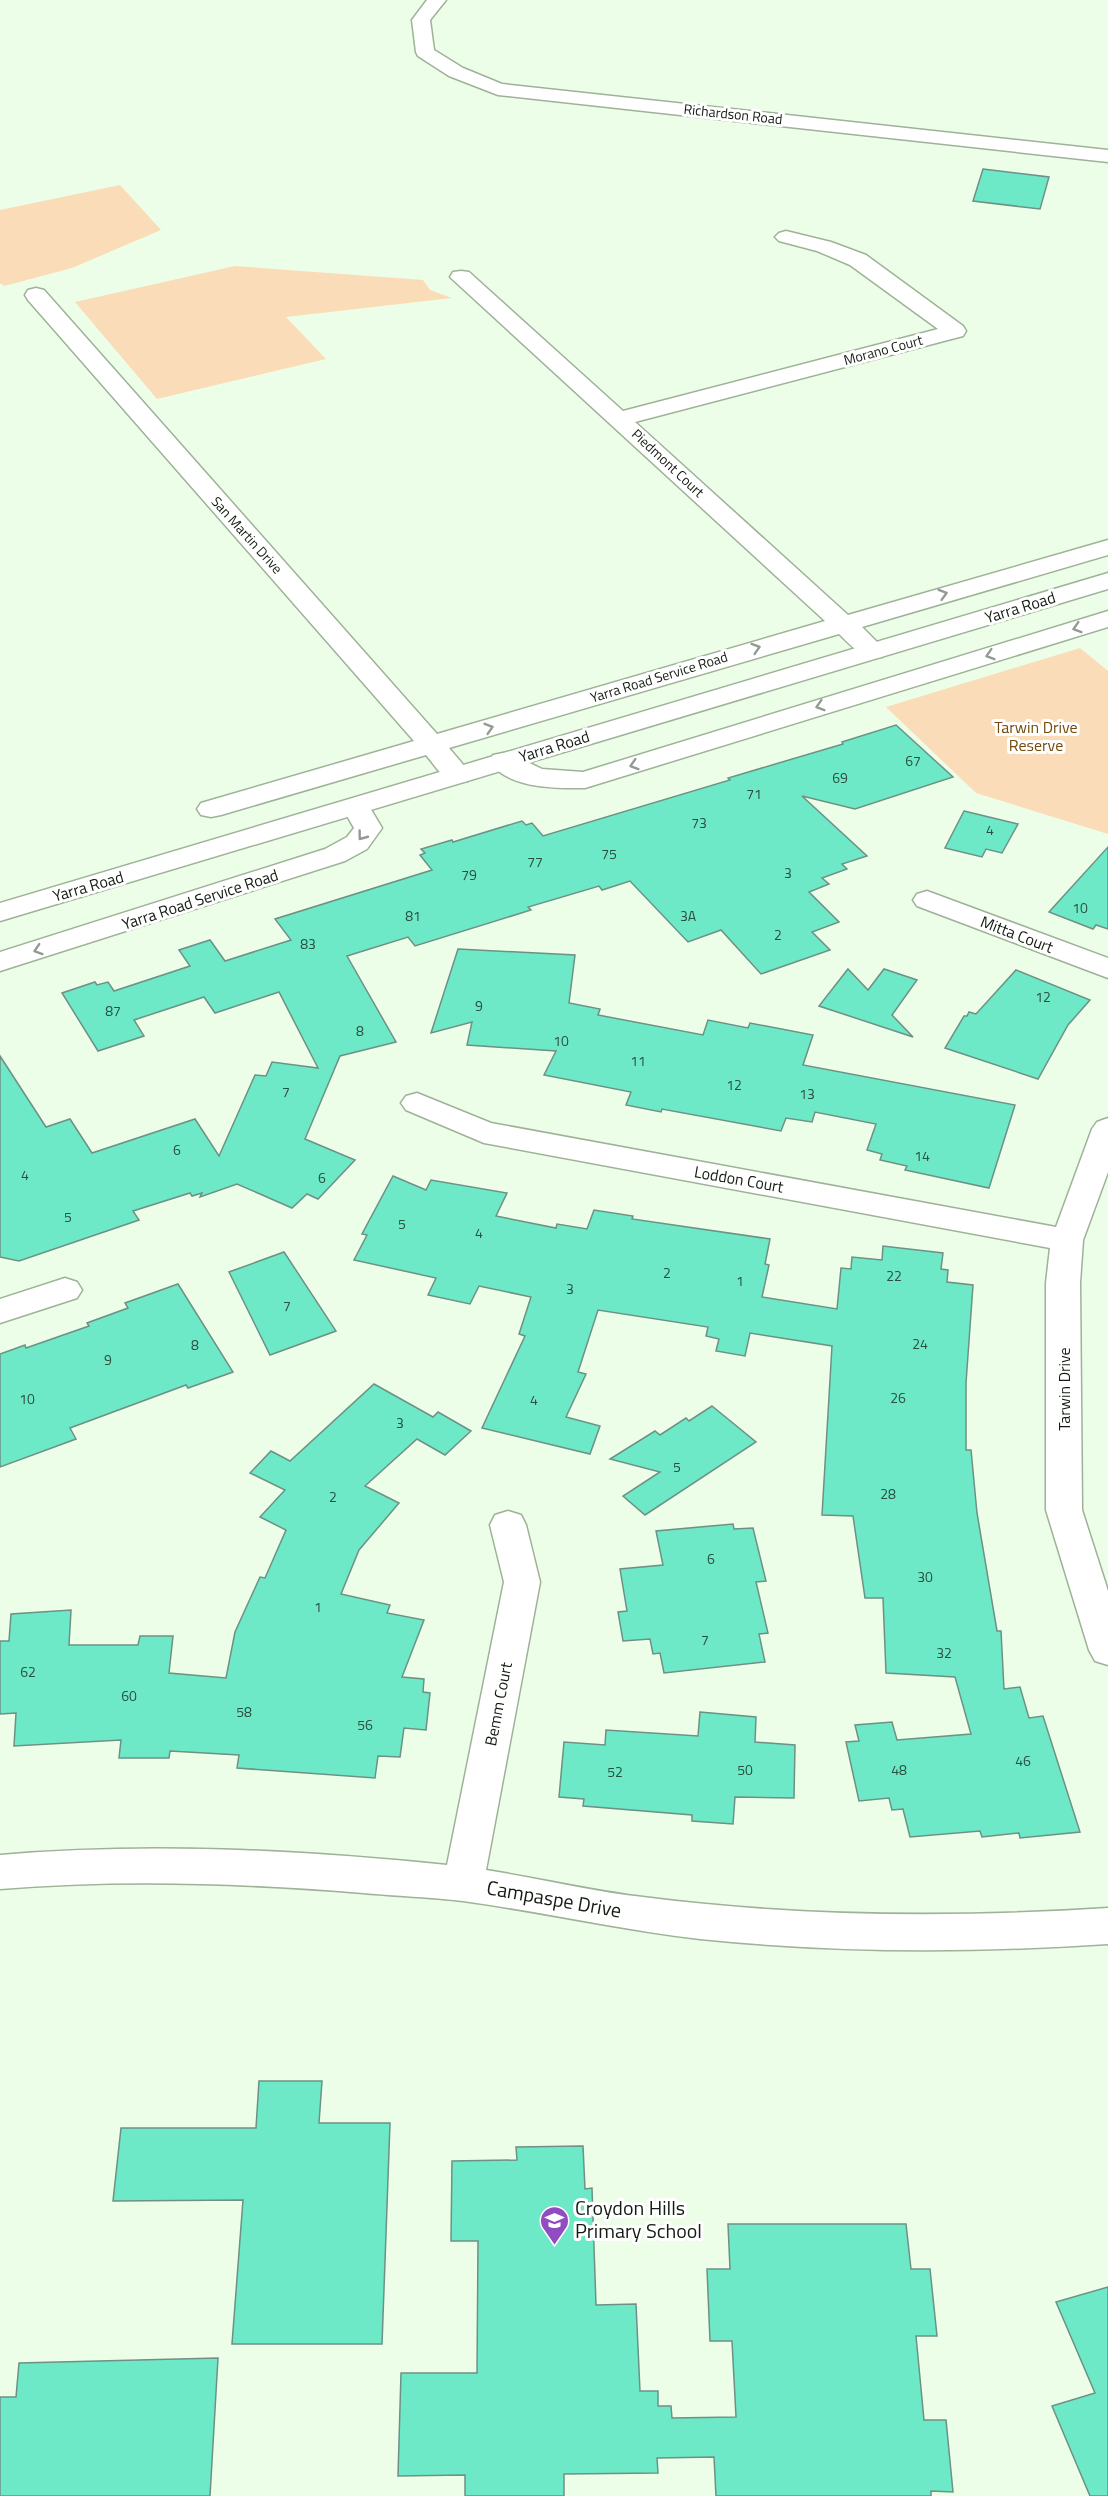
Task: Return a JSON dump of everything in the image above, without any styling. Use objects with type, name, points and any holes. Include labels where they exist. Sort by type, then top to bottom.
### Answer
[{"type":"street","name":"Richardson Road","points":[[437,0],[421,20],[425,52],[456,72],[498,89],[1108,156]]},
{"type":"street","name":"Morano Court","points":[[620,419],[955,331],[858,260],[824,246],[786,237]]},
{"type":"street","name":"Piedmont Court","points":[[461,277],[873,651]]},
{"type":"street","name":"San Martin Drive","points":[[36,295],[458,775]]},
{"type":"street","name":"Yarra Road Service Road","points":[[211,809],[1108,547]]},
{"type":"street","name":"Yarra Road","points":[[0,912],[1108,580]]},
{"type":"street","points":[[502,761],[515,770],[536,778],[585,780],[1108,619]]},
{"type":"street","name":"Yarra Road Service Road","points":[[0,963],[335,855],[357,843],[368,828],[356,807]]},
{"type":"street","name":"Mitta Court","points":[[927,900],[1108,969]]},
{"type":"street","name":"Loddon Court","points":[[417,1103],[483,1132],[1067,1240]]},
{"type":"street","name":"Tarwin Drive","points":[[1108,1129],[1067,1240],[1063,1283],[1064,1509],[1108,1650]]},
{"type":"street","points":[[0,1311],[64,1290]]},
{"type":"street","name":"Bemm Court","points":[[463,1884],[522,1582],[508,1525]]},
{"type":"street","name":"Campaspe Drive","points":[[0,1872],[169,1865],[325,1871],[463,1884],[644,1915],[797,1928],[986,1933],[1108,1926]]},
{"type":"green space","points":[[120,185],[161,230],[72,268],[4,286],[0,283],[0,210]]},
{"type":"green space","points":[[235,266],[423,280],[430,290],[452,298],[286,317],[326,359],[157,399],[75,302]]},
{"type":"green space","name":"Tarwin Drive Reserve","points":[[1080,648],[1108,671],[1108,834],[976,793],[886,707]]},
{"type":"building","points":[[983,169],[1049,177],[1040,209],[973,201]]},
{"type":"building","points":[[896,725],[953,777],[855,809],[802,796],[867,856],[842,864],[847,869],[822,878],[829,884],[809,892],[839,922],[812,932],[830,950],[761,974],[721,930],[688,942],[630,881],[602,890],[599,886],[528,907],[531,910],[415,946],[408,937],[347,956],[396,1042],[340,1056],[305,1139],[355,1160],[318,1199],[307,1194],[292,1208],[237,1184],[200,1197],[202,1193],[192,1196],[190,1193],[133,1211],[139,1220],[19,1261],[0,1257],[0,1056],[46,1127],[70,1119],[92,1153],[195,1119],[219,1156],[255,1075],[266,1076],[272,1062],[318,1068],[279,992],[215,1013],[204,997],[134,1020],[144,1036],[98,1051],[62,993],[95,982],[97,985],[108,982],[114,991],[190,966],[179,950],[210,940],[225,961],[291,940],[275,919],[432,870],[420,855],[425,853],[421,849],[452,840],[453,842],[522,821],[526,825],[532,823],[543,836],[730,780],[728,778],[843,744],[842,742]]},
{"type":"building","points":[[964,811],[1018,824],[1002,853],[986,849],[982,857],[945,848]]},
{"type":"building","points":[[1108,847],[1108,929],[1096,925],[1093,929],[1049,912]]},
{"type":"building","points":[[458,949],[575,955],[569,1003],[600,1009],[598,1015],[703,1035],[708,1020],[748,1028],[750,1023],[813,1035],[803,1065],[1015,1105],[989,1188],[905,1170],[907,1166],[880,1160],[882,1154],[867,1150],[876,1124],[815,1112],[812,1122],[786,1118],[781,1131],[662,1109],[661,1112],[626,1105],[631,1092],[544,1075],[556,1051],[467,1045],[472,1022],[431,1033]]},
{"type":"building","points":[[848,969],[868,990],[884,969],[917,980],[892,1015],[913,1037],[819,1006]]},
{"type":"building","points":[[1016,970],[1090,1000],[1068,1025],[1038,1079],[945,1048],[964,1016],[967,1016],[969,1012],[976,1014]]},
{"type":"building","points":[[393,1176],[426,1190],[431,1180],[507,1193],[496,1216],[556,1228],[557,1224],[587,1229],[594,1210],[633,1216],[632,1219],[770,1239],[765,1264],[769,1265],[762,1297],[837,1309],[841,1268],[851,1269],[852,1257],[882,1260],[883,1246],[943,1253],[941,1269],[948,1270],[947,1282],[973,1285],[966,1383],[966,1450],[971,1450],[977,1513],[997,1631],[1001,1631],[1004,1689],[1020,1687],[1029,1718],[1043,1716],[1080,1832],[1020,1838],[1019,1833],[982,1837],[980,1831],[910,1837],[903,1809],[892,1810],[889,1798],[859,1801],[846,1742],[859,1741],[855,1725],[892,1722],[897,1740],[971,1734],[955,1677],[886,1673],[883,1598],[865,1598],[853,1516],[822,1515],[832,1346],[750,1333],[745,1356],[716,1351],[719,1339],[706,1336],[708,1327],[598,1310],[578,1372],[586,1374],[566,1417],[600,1426],[590,1454],[482,1428],[525,1336],[519,1334],[531,1297],[479,1286],[470,1304],[428,1295],[436,1278],[354,1260],[367,1235],[362,1234]]},
{"type":"building","points":[[284,1252],[336,1331],[270,1355],[229,1272]]},
{"type":"building","points":[[178,1284],[233,1372],[188,1388],[186,1385],[70,1428],[76,1439],[0,1467],[0,1354],[25,1345],[26,1348],[89,1326],[87,1323],[128,1308],[125,1303]]},
{"type":"building","points":[[374,1384],[433,1417],[438,1412],[471,1431],[445,1455],[417,1439],[365,1486],[399,1503],[359,1550],[341,1594],[390,1605],[387,1613],[424,1620],[402,1677],[424,1679],[423,1692],[430,1693],[426,1730],[404,1728],[400,1757],[378,1756],[375,1778],[237,1768],[239,1755],[170,1751],[169,1758],[119,1758],[121,1740],[14,1746],[16,1713],[0,1714],[0,1641],[9,1641],[11,1614],[71,1610],[69,1645],[138,1645],[140,1636],[173,1636],[169,1673],[226,1678],[235,1632],[260,1577],[265,1578],[286,1530],[260,1517],[285,1490],[250,1473],[271,1451],[290,1461]]},
{"type":"building","points":[[712,1406],[756,1442],[645,1515],[623,1496],[660,1472],[610,1459],[655,1431],[660,1435],[686,1418],[689,1421]]},
{"type":"building","points":[[733,1524],[734,1529],[753,1528],[766,1581],[756,1582],[768,1633],[759,1634],[765,1662],[664,1673],[660,1653],[653,1654],[650,1639],[623,1641],[618,1612],[627,1611],[620,1569],[663,1565],[656,1531]]},
{"type":"building","points":[[700,1712],[756,1717],[755,1742],[795,1745],[794,1798],[735,1797],[733,1824],[692,1821],[692,1815],[583,1806],[584,1799],[559,1797],[564,1742],[605,1745],[606,1730],[698,1736]]},
{"type":"building","points":[[259,2081],[322,2081],[319,2123],[390,2123],[382,2344],[232,2344],[243,2200],[113,2201],[121,2128],[256,2128]]},
{"type":"building","points":[[583,2146],[585,2189],[592,2188],[596,2305],[636,2304],[640,2391],[658,2391],[658,2406],[671,2406],[672,2418],[736,2417],[732,2341],[710,2341],[707,2269],[730,2269],[728,2224],[906,2224],[911,2269],[930,2269],[937,2336],[916,2336],[924,2420],[946,2420],[953,2492],[931,2491],[931,2496],[716,2496],[714,2457],[657,2458],[658,2473],[564,2474],[564,2496],[465,2496],[465,2475],[398,2476],[401,2373],[477,2373],[478,2241],[451,2241],[452,2161],[517,2160],[516,2147]]},
{"type":"building","points":[[1108,2287],[1108,2496],[1090,2496],[1052,2406],[1095,2393],[1056,2302]]},
{"type":"building","points":[[218,2358],[210,2496],[0,2496],[0,2397],[16,2397],[19,2363]]},
{"type":"place","name":"Croydon Hills Primary School","points":[[554,2246]]}]
